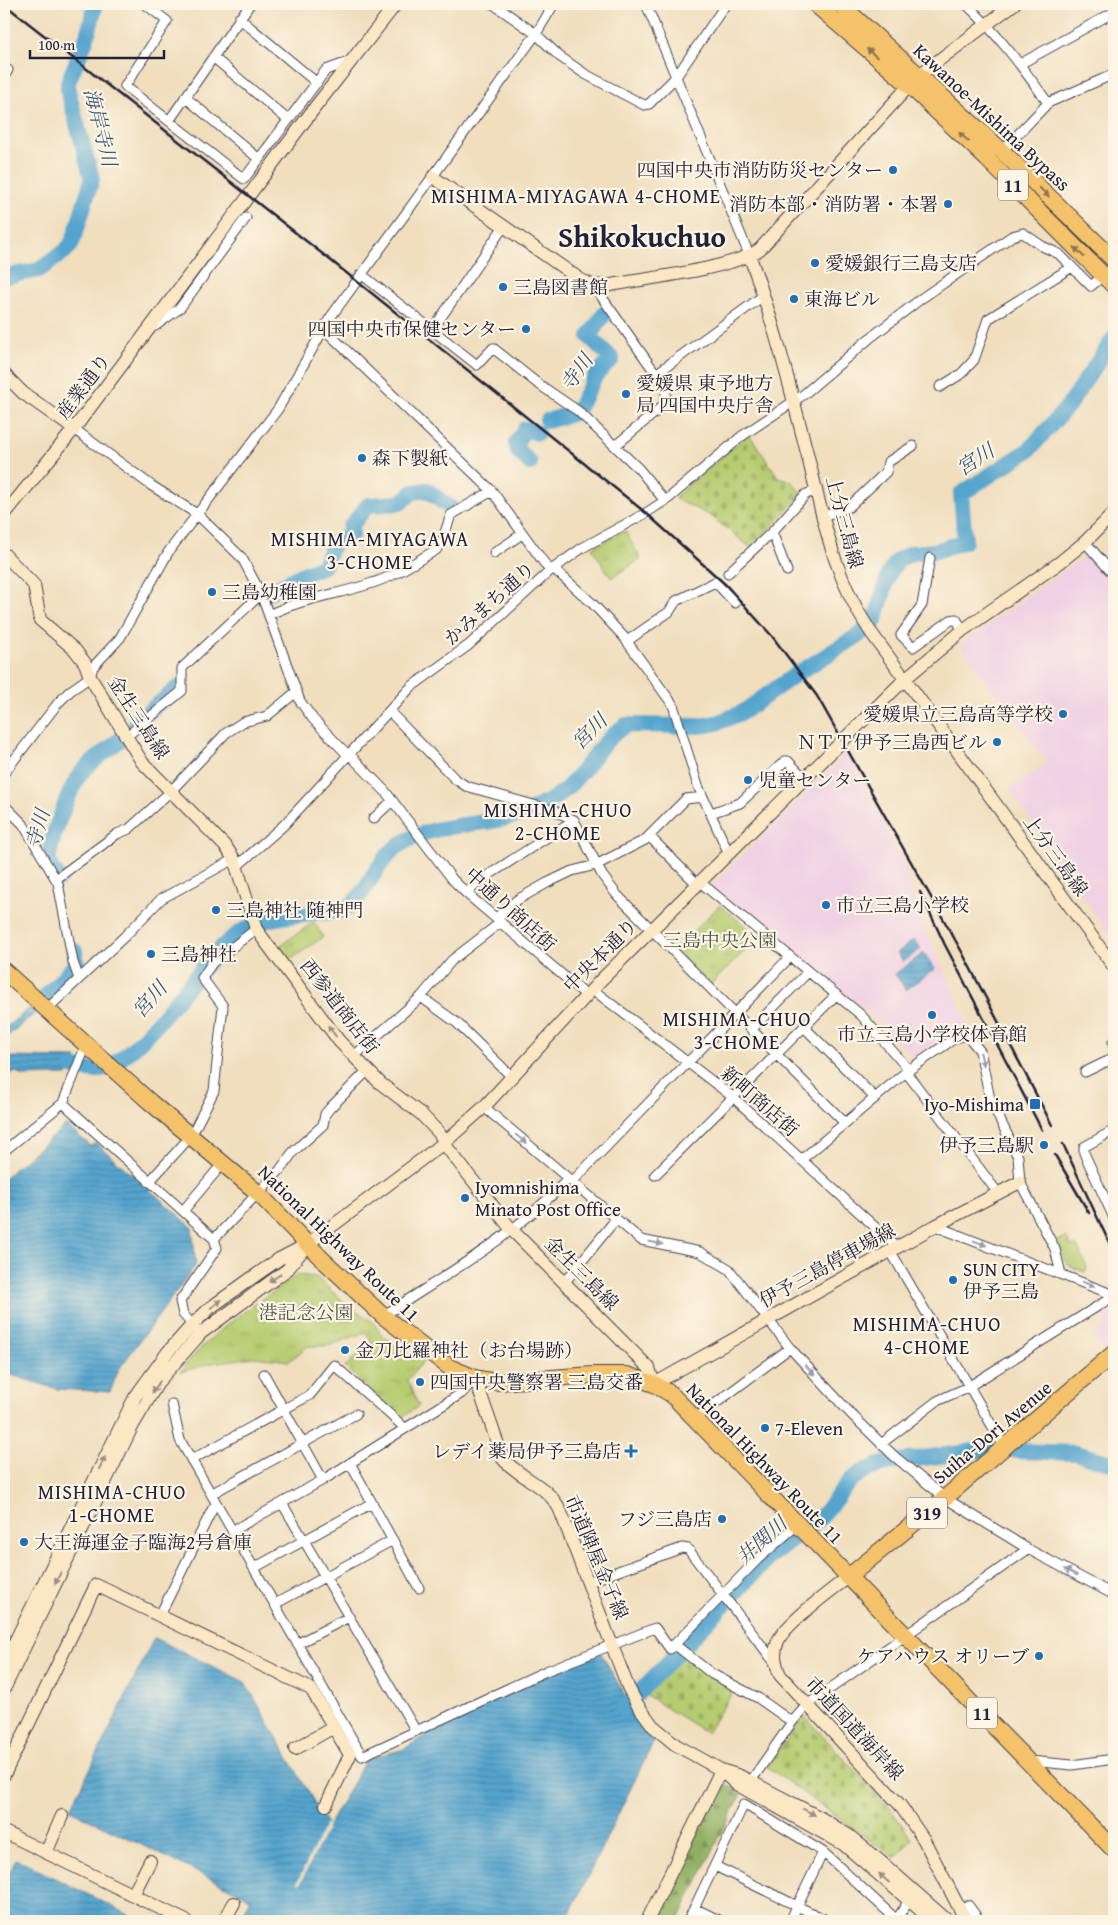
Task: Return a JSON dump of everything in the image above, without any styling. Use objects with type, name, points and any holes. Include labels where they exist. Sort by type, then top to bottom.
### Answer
[{"type":"highway","name":"Kawanoe-Mishima Bypass","points":[[815,4],[1002,151],[1114,260]]},
{"type":"highway","name":"Kawanoe-Mishima Bypass","points":[[840,4],[987,159],[1111,276]]},
{"type":"highway","name":"National Highway Route 11","points":[[4,971],[47,1009],[89,1051],[258,1193],[383,1316],[449,1367],[475,1378],[512,1382],[612,1375],[638,1377],[671,1394],[1114,1850]]},
{"type":"highway","name":"Suiha-Dori Avenue","points":[[848,1577],[1005,1448],[1114,1353]]},
{"type":"street","points":[[145,4],[167,21],[125,86],[244,179],[326,70],[351,61],[396,4]]},
{"type":"street","points":[[169,120],[238,18],[250,4]]},
{"type":"street","points":[[493,4],[536,34],[559,56],[585,74],[644,105],[650,104],[676,77],[726,4]]},
{"type":"street","points":[[4,773],[58,703],[70,691],[90,677],[93,667],[120,638],[169,550],[278,409],[298,377],[323,328],[536,34],[554,4]]},
{"type":"street","points":[[646,4],[750,257]]},
{"type":"street","points":[[966,4],[987,24],[1020,64],[1048,104]]},
{"type":"street","points":[[433,177],[581,280],[594,286],[611,285],[750,257],[760,249],[914,80],[1014,4]]},
{"type":"street","points":[[1020,64],[1114,12]]},
{"type":"street","points":[[238,18],[316,83]]},
{"type":"street","points":[[212,57],[288,120]]},
{"type":"street","name":"産業通り","points":[[4,515],[74,429],[351,61]]},
{"type":"street","points":[[1002,151],[1048,104],[1114,74]]},
{"type":"street","points":[[186,97],[259,159]]},
{"type":"street","points":[[148,332],[180,308],[246,218]]},
{"type":"street","points":[[433,330],[504,226]]},
{"type":"street","name":"かみまち通り","points":[[47,1009],[161,899],[235,863],[285,824],[347,754],[411,687],[469,644],[552,570],[582,548],[664,501],[742,436],[794,402],[922,298],[1012,236],[1023,234],[1059,254],[1091,286],[1111,276]]},
{"type":"street","name":"上分三島線","points":[[750,257],[794,402],[836,567],[862,619],[1114,967]]},
{"type":"street","points":[[940,387],[961,374],[974,360],[988,319],[1072,267]]},
{"type":"street","points":[[361,274],[476,365],[493,348],[537,383],[576,410],[638,469],[664,501]]},
{"type":"street","points":[[594,286],[666,388],[663,406],[615,446]]},
{"type":"street","points":[[656,374],[763,296]]},
{"type":"street","points":[[323,328],[492,492],[522,534],[552,570],[592,604],[627,641],[673,705],[703,797],[729,854]]},
{"type":"street","points":[[4,374],[23,393],[74,429]]},
{"type":"street","name":"中通り商店街","points":[[74,429],[152,486],[197,514],[242,558],[261,594],[296,692],[313,719],[392,801],[466,893],[589,992]]},
{"type":"street","points":[[823,516],[849,507],[886,472],[888,462],[913,446]]},
{"type":"street","points":[[728,573],[772,532],[806,494],[817,491]]},
{"type":"street","points":[[269,614],[290,604],[330,595],[386,578],[436,550],[442,544],[448,520],[455,512],[492,492]]},
{"type":"street","name":"中央本通り","points":[[8,1661],[145,1403],[197,1329],[288,1269],[308,1244],[444,1142],[484,1107],[589,992],[906,678],[963,630],[1059,563],[1085,542],[1114,513]]},
{"type":"street","points":[[772,532],[787,571]]},
{"type":"street","points":[[494,552],[522,534]]},
{"type":"street","points":[[1085,542],[1111,564],[1114,575]]},
{"type":"street","name":"金生三島線","points":[[4,554],[34,585],[40,620],[75,650],[85,663],[90,677],[142,762],[170,792],[217,836],[235,863],[253,924]]},
{"type":"street","points":[[930,558],[922,605],[901,635],[913,647],[951,620],[956,619],[963,630]]},
{"type":"street","points":[[627,641],[669,612],[676,601],[715,582],[734,602]]},
{"type":"street","points":[[127,736],[182,691],[184,687],[182,668],[261,594]]},
{"type":"street","points":[[59,876],[117,834],[129,828],[170,792],[226,733],[243,722],[267,716],[296,692]]},
{"type":"street","points":[[389,711],[455,779],[466,786],[527,802],[555,811],[574,820],[596,865],[617,895],[845,1123]]},
{"type":"street","points":[[711,813],[740,803],[785,761],[788,761],[805,779]]},
{"type":"street","points":[[354,1056],[421,997],[452,960],[498,920],[517,900],[546,883],[572,871],[596,865],[645,840],[686,799],[703,797]]},
{"type":"street","points":[[373,819],[392,801]]},
{"type":"street","points":[[4,804],[23,824],[59,876],[74,966],[79,979]]},
{"type":"street","points":[[466,893],[481,880],[574,820]]},
{"type":"street","points":[[649,836],[698,883],[861,1015],[908,1071],[998,1193]]},
{"type":"street","points":[[149,1182],[191,1136],[214,1091],[223,1006],[202,978],[212,963],[253,924]]},
{"type":"street","name":"西参道商店街","points":[[253,924],[339,1041],[367,1071],[421,1114],[444,1142]]},
{"type":"street","points":[[383,1316],[486,1249],[570,1181],[737,1014],[790,958]]},
{"type":"street","points":[[752,1029],[808,972]]},
{"type":"street","name":"新町商店街","points":[[589,992],[734,1098],[894,1250],[968,1387],[1005,1448]]},
{"type":"street","points":[[655,1175],[836,995]]},
{"type":"street","points":[[421,997],[457,1023],[512,1076]]},
{"type":"street","points":[[804,1027],[874,1098]]},
{"type":"street","points":[[801,1160],[908,1071],[955,1038],[967,1035],[980,1051],[990,1099],[1018,1157],[1020,1182],[1055,1249],[1061,1274]]},
{"type":"street","points":[[4,1151],[63,1103],[89,1051]]},
{"type":"street","points":[[1085,1072],[1114,1058]]},
{"type":"street","points":[[214,1239],[258,1193],[293,1152],[323,1125],[325,1114],[367,1071]]},
{"type":"street","points":[[63,1103],[214,1239],[216,1248],[180,1301],[183,1314],[197,1329]]},
{"type":"street","points":[[484,1107],[641,1240],[700,1252],[726,1267],[790,1348],[881,1444],[945,1498],[1028,1549],[1114,1595]]},
{"type":"street","points":[[1114,1130],[1084,1147],[1084,1153],[1102,1197],[1114,1218]]},
{"type":"street","name":"金生三島線","points":[[444,1142],[511,1229],[649,1368],[654,1384]]},
{"type":"street","points":[[183,1211],[223,1163]]},
{"type":"street","name":"伊予三島停車場線","points":[[654,1384],[934,1226],[1020,1182]]},
{"type":"street","points":[[565,1282],[616,1219]]},
{"type":"street","points":[[934,1226],[1114,1296]]},
{"type":"street","points":[[881,1444],[937,1402],[968,1387],[1114,1296]]},
{"type":"street","points":[[696,1418],[790,1348]]},
{"type":"street","points":[[191,1460],[310,1395],[334,1365],[405,1428]]},
{"type":"street","points":[[264,1374],[323,1480]]},
{"type":"street","points":[[232,1531],[323,1480],[462,1393],[475,1378]]},
{"type":"street","name":"市道陣屋金子線","points":[[475,1378],[503,1459],[555,1499],[636,1704],[649,1721],[670,1740],[721,1770]]},
{"type":"street","points":[[172,1404],[180,1440],[362,1756],[612,1643],[655,1628],[670,1648],[758,1559],[803,1530]]},
{"type":"street","points":[[211,1494],[356,1414]]},
{"type":"street","points":[[350,1463],[418,1588]]},
{"type":"street","points":[[282,1503],[416,1731]]},
{"type":"street","points":[[254,1568],[372,1503]]},
{"type":"street","points":[[160,1615],[213,1508],[218,1506]]},
{"type":"street","points":[[275,1604],[392,1540]]},
{"type":"street","points":[[588,1582],[682,1548],[688,1550],[776,1663]]},
{"type":"street","points":[[751,1781],[792,1722],[808,1705],[1028,1549]]},
{"type":"street","points":[[776,1663],[775,1651],[779,1639],[787,1628],[848,1577]]},
{"type":"street","points":[[4,1775],[96,1585],[310,1689],[350,1754],[350,1759],[326,1805]]},
{"type":"street","points":[[298,1644],[349,1618]]},
{"type":"street","points":[[674,1644],[712,1674],[758,1698],[792,1722]]},
{"type":"street","points":[[4,1681],[8,1661]]},
{"type":"street","points":[[4,1689],[8,1661]]},
{"type":"street","name":"市道国道海岸線","points":[[776,1663],[780,1675],[900,1805],[924,1840],[966,1921]]},
{"type":"street","points":[[295,1749],[334,1727]]},
{"type":"street","points":[[1029,1761],[1054,1765],[1072,1765],[1114,1758]]},
{"type":"street","points":[[721,1770],[751,1781],[821,1818],[880,1861],[911,1896]]},
{"type":"street","points":[[721,1770],[736,1784],[843,1844],[940,1919],[957,1904],[968,1904],[980,1921]]},
{"type":"street","points":[[647,1921],[721,1770]]},
{"type":"street","points":[[688,1921],[744,1804],[823,1852],[897,1921],[911,1896]]},
{"type":"street","points":[[46,1853],[62,1816]]},
{"type":"street","points":[[4,1832],[186,1921]]},
{"type":"street","points":[[790,1921],[823,1852]]},
{"type":"street","points":[[133,1896],[150,1860]]},
{"type":"street","points":[[715,1866],[828,1921]]},
{"type":"street","points":[[224,1921],[234,1903]]},
{"type":"street","points":[[694,1908],[721,1921]]},
{"type":"shaded area","name":"愛媛県立三島高等学校","points":[[1093,550],[1114,581],[1114,942],[1010,790],[1047,763],[960,645]]},
{"type":"shaded area","name":"市立三島小学校","points":[[847,753],[900,856],[923,923],[968,1023],[916,1060],[867,1010],[712,887]]},
{"type":"shaded area","points":[[1112,1305],[1114,1309],[1114,1343],[1103,1351],[1092,1336],[1108,1327],[1100,1311]]},
{"type":"green space","points":[[749,434],[778,477],[791,481],[802,494],[751,548],[711,516],[674,498]]},
{"type":"green space","points":[[625,531],[641,559],[611,578],[592,548]]},
{"type":"green space","name":"三島中央公園","points":[[720,905],[755,935],[754,942],[710,985],[675,949]]},
{"type":"green space","points":[[314,922],[323,937],[286,963],[275,949]]},
{"type":"green space","points":[[1066,1237],[1071,1246],[1077,1246],[1087,1267],[1085,1272],[1072,1267],[1063,1258],[1058,1241]]},
{"type":"green space","name":"港記念公園","points":[[298,1275],[316,1277],[349,1306],[372,1321],[381,1334],[400,1348],[424,1361],[407,1380],[419,1406],[401,1418],[345,1367],[372,1342],[366,1332],[328,1346],[308,1346],[289,1361],[254,1357],[213,1363],[180,1372],[192,1357],[220,1331]]},
{"type":"green space","points":[[682,1657],[734,1689],[707,1733],[646,1695]]},
{"type":"green space","points":[[804,1716],[887,1804],[912,1839],[895,1858],[767,1767]]},
{"type":"green space","points":[[728,1785],[742,1792],[678,1921],[654,1921],[719,1788]]},
{"type":"water","points":[[914,940],[921,949],[903,962],[897,953]]},
{"type":"water","points":[[924,953],[935,969],[906,990],[895,974]]},
{"type":"water","points":[[32,1006],[38,1011],[4,1039],[4,1029]]},
{"type":"water","points":[[4,1055],[10,1057],[77,1058],[68,1075],[23,1076],[16,1072],[4,1075]]},
{"type":"water","points":[[66,1125],[91,1146],[96,1143],[192,1227],[196,1265],[119,1369],[110,1392],[57,1389],[4,1373],[4,1178]]},
{"type":"water","points":[[154,1638],[245,1682],[328,1826],[366,1759],[404,1749],[463,1713],[560,1669],[601,1653],[634,1711],[656,1737],[566,1921],[239,1921],[250,1898],[70,1810]]},
{"type":"water","points":[[16,1859],[142,1921],[4,1921],[4,1884]]},
{"type":"pier","points":[[326,1823],[328,1826],[300,1884],[297,1883]]},
{"type":"waterway","name":"海岸寺川","points":[[4,277],[39,270],[64,252],[71,245],[75,235],[92,179],[68,91],[68,82],[86,40],[96,4]]},
{"type":"waterway","name":"寺川","points":[[547,421],[574,413],[596,375],[612,359],[589,336],[605,313]]},
{"type":"waterway","name":"宮川","points":[[72,1067],[98,1070],[114,1063],[131,1050],[149,1033],[217,953],[231,939],[250,926],[282,917],[335,912],[345,909],[359,897],[393,850],[416,836],[449,827],[499,820],[532,810],[564,791],[608,740],[626,725],[699,726],[717,723],[743,712],[795,675],[859,635],[875,621],[889,573],[898,560],[912,553],[936,551],[965,541],[961,494],[1029,450],[1068,406],[1114,338]]},
{"type":"waterway","name":"寺川","points":[[530,463],[518,451],[516,443],[525,429],[537,433]]},
{"type":"waterway","name":"寺川","points":[[267,593],[324,566],[329,552],[335,543],[352,534],[350,527],[368,505],[400,503],[413,492],[427,490],[452,509]]},
{"type":"waterway","name":"寺川","points":[[136,722],[178,688]]},
{"type":"waterway","name":"寺川","points":[[60,878],[53,871],[49,862],[49,855],[55,830],[66,801],[82,772],[123,737]]},
{"type":"waterway","name":"寺川","points":[[45,997],[77,963],[75,951]]},
{"type":"waterway","name":"井関川","points":[[623,1709],[769,1558],[820,1518],[851,1480],[864,1471],[886,1463],[990,1449]]},
{"type":"waterway","name":"井関川","points":[[1016,1451],[1076,1453],[1114,1464]]},
{"type":"railway","points":[[4,4],[329,259],[646,513],[726,585],[772,636],[817,696],[962,952],[1052,1125]]},
{"type":"railway","points":[[920,892],[945,945],[1042,1130]]},
{"type":"railway","points":[[1063,1144],[1114,1253]]},
{"type":"railway","points":[[1055,1155],[1089,1213]]},
{"type":"place","name":"四国中央市消防防災センター","points":[[893,170]]},
{"type":"place","name":"消防本部・消防署・本署","points":[[948,204]]},
{"type":"place","name":"愛媛銀行三島支店","points":[[815,263]]},
{"type":"place","name":"三島図書館","points":[[503,287]]},
{"type":"place","name":"東海ビル","points":[[794,299]]},
{"type":"place","name":"四国中央市保健センター","points":[[526,329]]},
{"type":"place","name":"愛媛県 東予地方 局 四国中央庁舎","points":[[626,394]]},
{"type":"place","name":"森下製紙","points":[[362,458]]},
{"type":"place","name":"三島幼稚園","points":[[212,592]]},
{"type":"place","name":"愛媛県立三島高等学校","points":[[1063,714]]},
{"type":"place","name":"ＮＴＴ伊予三島西ビル","points":[[997,742]]},
{"type":"place","name":"児童センター","points":[[748,780]]},
{"type":"place","name":"市立三島小学校","points":[[826,905]]},
{"type":"place","name":"三島神社 随神門","points":[[216,910]]},
{"type":"place","name":"三島神社","points":[[151,954]]},
{"type":"place","name":"市立三島小学校体育館","points":[[932,1015]]},
{"type":"place","name":"Iyo-Mishima","points":[[1035,1104]]},
{"type":"place","name":"伊予三島駅","points":[[1044,1145]]},
{"type":"place","name":"Iyomnishima Minato Post Office","points":[[465,1198]]},
{"type":"place","name":"SUN CITY 伊予三島","points":[[953,1280]]},
{"type":"place","name":"金刀比羅神社（お台場跡）","points":[[345,1350]]},
{"type":"place","name":"四国中央警察署 三島交番","points":[[420,1382]]},
{"type":"place","name":"7-Eleven","points":[[765,1428]]},
{"type":"place","name":"レデイ薬局伊予三島店","points":[[631,1451]]},
{"type":"place","name":"フジ三島店","points":[[722,1519]]},
{"type":"place","name":"大王海運金子臨海2号倉庫","points":[[24,1542]]},
{"type":"place","name":"ケアハウス オリーブ","points":[[1039,1656]]},
{"type":"district","name":"MISHIMA-MIYAGAWA 4-CHOME","points":[[576,195]]},
{"type":"district","name":"Shikokuchuo","points":[[642,236]]},
{"type":"district","name":"MISHIMA-MIYAGAWA 3-CHOME","points":[[370,550]]},
{"type":"district","name":"MISHIMA-CHUO 2-CHOME","points":[[558,820]]},
{"type":"district","name":"MISHIMA-CHUO 3-CHOME","points":[[737,1030]]},
{"type":"district","name":"MISHIMA-CHUO 4-CHOME","points":[[927,1334]]},
{"type":"district","name":"MISHIMA-CHUO 1-CHOME","points":[[112,1502]]}]
